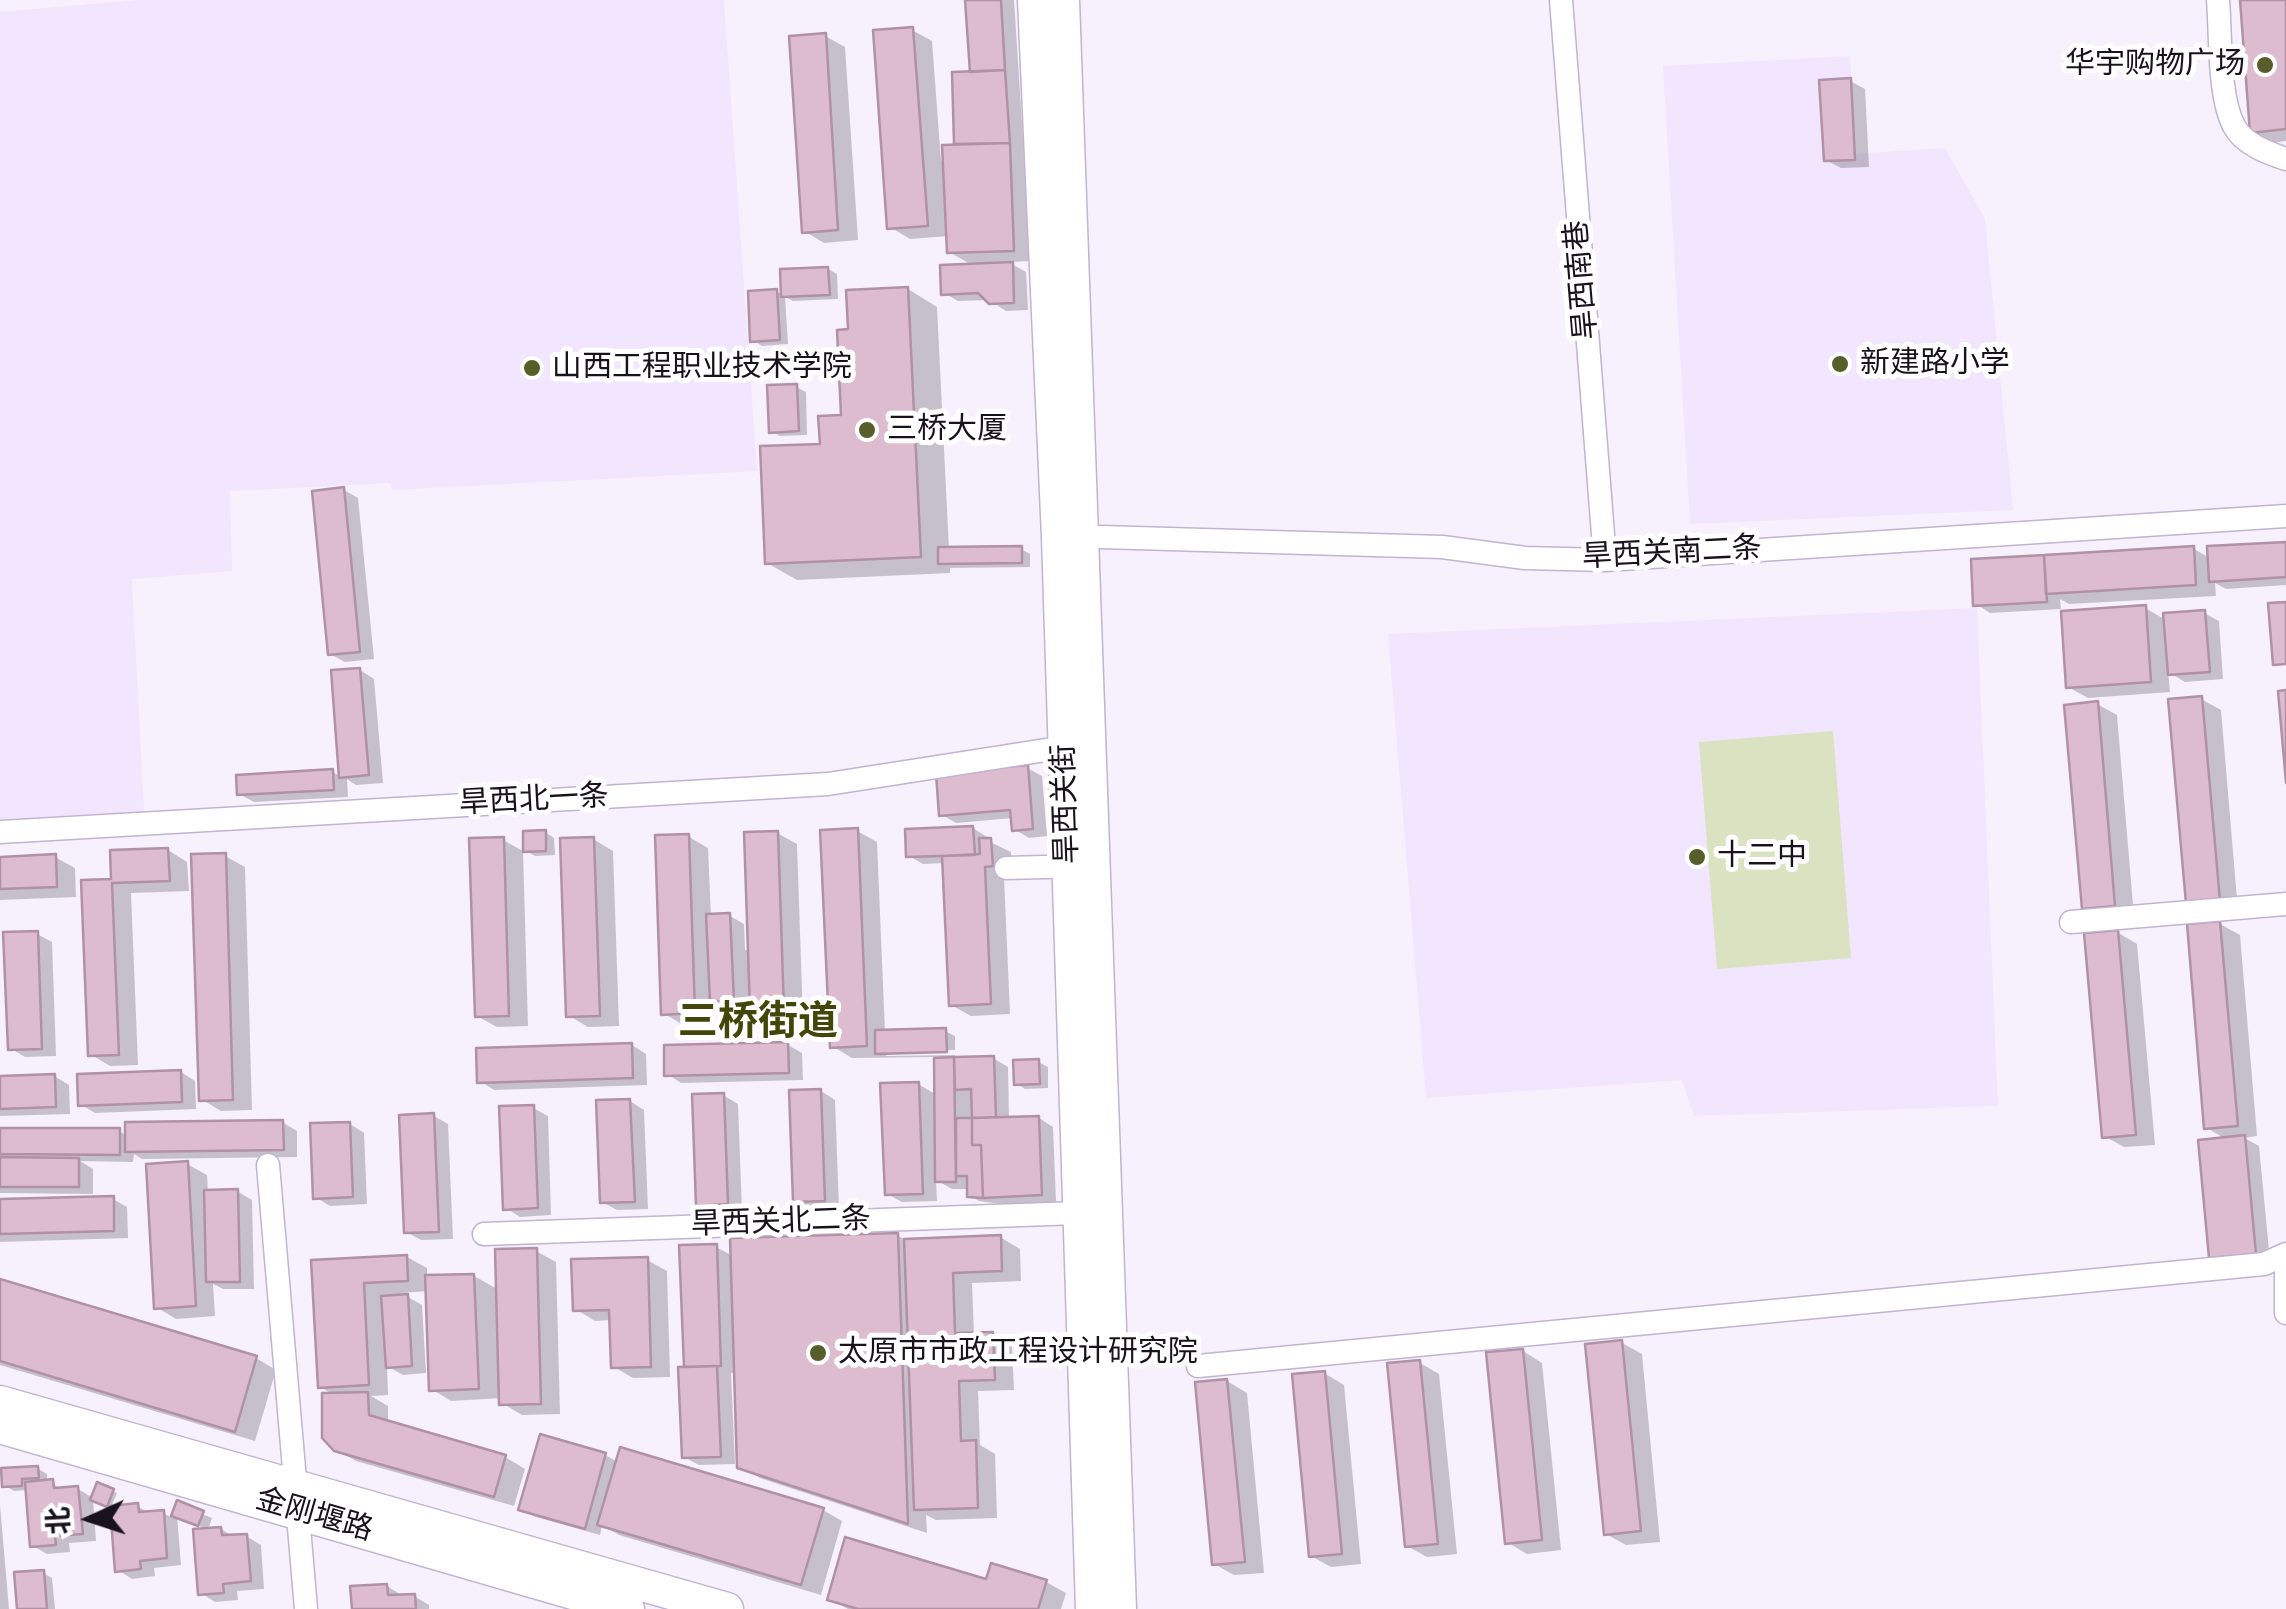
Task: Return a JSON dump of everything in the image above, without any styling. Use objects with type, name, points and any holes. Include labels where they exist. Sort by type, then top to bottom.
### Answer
[{"type":"main road","name":"旱西关街","points":[[1034,0],[1071,536],[1065,746],[1082,866],[1078,1213],[1092,1609]]},
{"type":"main road","name":"旱西关街","points":[[1063,0],[1071,536],[1082,866],[1120,1609]]},
{"type":"main road","points":[[0,1402],[296,1498],[727,1609]]},
{"type":"main road","name":"金刚堰路","points":[[0,1427],[296,1498],[628,1609]]},
{"type":"street","name":"旱西南巷","points":[[1561,0],[1605,560]]},
{"type":"street","points":[[2218,0],[2226,99],[2234,127],[2248,142],[2286,160]]},
{"type":"street","name":"旱西关南二条","points":[[1071,536],[1442,547],[1524,558],[1605,560],[2286,516]]},
{"type":"street","name":"旱西北一条","points":[[0,832],[828,784],[1065,746]]},
{"type":"street","points":[[1006,868],[1082,866]]},
{"type":"street","points":[[2072,922],[2286,904]]},
{"type":"street","points":[[268,1165],[306,1609]]},
{"type":"street","name":"旱西关北二条","points":[[484,1234],[1078,1213]]},
{"type":"street","points":[[1198,1366],[2264,1264],[2286,1254]]},
{"type":"street","points":[[2286,1266],[2286,1313]]},
{"type":"shaded area","points":[[137,0],[724,0],[757,471],[392,490],[390,483],[230,491],[232,571],[132,579],[144,812],[0,819],[0,12]]},
{"type":"shaded area","name":"新建路小学","points":[[1850,56],[1856,154],[1945,148],[1985,219],[2013,510],[1690,524],[1663,66]]},
{"type":"shaded area","name":"十二中","points":[[1977,608],[1998,1106],[1694,1116],[1682,1080],[1426,1098],[1388,634]]},
{"type":"green space","points":[[1833,731],[1851,958],[1717,969],[1699,742]]},
{"type":"building","points":[[965,0],[1001,0],[1005,70],[970,72]]},
{"type":"building","name":"华宇购物广场","points":[[2240,0],[2286,0],[2286,129],[2250,133]]},
{"type":"building","points":[[913,27],[928,226],[887,229],[873,30]]},
{"type":"building","points":[[826,33],[838,230],[802,233],[789,36]]},
{"type":"building","points":[[1005,70],[1010,143],[954,144],[952,72]]},
{"type":"building","points":[[1851,78],[1855,160],[1824,161],[1819,80]]},
{"type":"building","points":[[1010,143],[1014,251],[947,253],[942,145]]},
{"type":"building","points":[[1013,262],[1014,303],[989,304],[978,293],[941,295],[940,265]]},
{"type":"building","points":[[828,267],[830,295],[781,297],[780,269]]},
{"type":"building","name":"三桥大厦","points":[[908,287],[921,557],[765,564],[760,446],[820,444],[818,416],[841,415],[837,330],[848,329],[846,290]]},
{"type":"building","points":[[777,289],[780,340],[750,342],[748,291]]},
{"type":"building","points":[[797,384],[799,431],[769,433],[767,385]]},
{"type":"building","points":[[344,487],[360,652],[328,655],[312,491]]},
{"type":"building","points":[[2286,542],[2286,577],[2209,582],[2207,546]]},
{"type":"building","points":[[1022,546],[1022,563],[938,564],[938,547]]},
{"type":"building","points":[[2194,546],[2196,585],[2046,594],[2044,555]]},
{"type":"building","points":[[2044,555],[2047,602],[1973,606],[1971,559]]},
{"type":"building","points":[[2286,602],[2286,664],[2273,665],[2268,603]]},
{"type":"building","points":[[2146,605],[2151,682],[2066,688],[2061,611]]},
{"type":"building","points":[[2205,610],[2210,672],[2168,675],[2163,613]]},
{"type":"building","points":[[360,668],[369,775],[339,778],[331,670]]},
{"type":"building","points":[[2286,690],[2286,783],[2278,691]]},
{"type":"building","points":[[2202,696],[2220,901],[2186,904],[2168,699]]},
{"type":"building","points":[[2098,701],[2115,906],[2082,909],[2064,705]]},
{"type":"building","points":[[1028,765],[1033,829],[1012,831],[1010,810],[939,816],[936,773]]},
{"type":"building","points":[[333,769],[334,790],[237,795],[236,775]]},
{"type":"building","points":[[973,826],[975,855],[906,857],[905,829]]},
{"type":"building","points":[[858,828],[867,1046],[830,1048],[820,830]]},
{"type":"building","points":[[546,830],[546,851],[523,852],[523,831]]},
{"type":"building","points":[[778,831],[784,1010],[750,1011],[744,832]]},
{"type":"building","points":[[689,834],[695,1013],[661,1015],[655,835]]},
{"type":"building","points":[[504,837],[509,1016],[475,1017],[469,838]]},
{"type":"building","points":[[594,837],[600,1016],[566,1017],[560,838]]},
{"type":"building","points":[[979,838],[991,838],[993,866],[985,867],[991,1004],[949,1006],[942,856],[980,854]]},
{"type":"building","points":[[168,848],[170,881],[112,883],[119,1055],[88,1056],[81,880],[111,879],[110,850]]},
{"type":"building","points":[[226,853],[233,1100],[199,1101],[191,854]]},
{"type":"building","points":[[56,854],[57,887],[0,889],[0,857]]},
{"type":"building","points":[[730,913],[734,1001],[710,1002],[706,914]]},
{"type":"building","points":[[2220,921],[2238,1126],[2204,1129],[2187,924]]},
{"type":"building","points":[[2118,930],[2136,1135],[2102,1138],[2084,933]]},
{"type":"building","points":[[38,931],[42,1049],[8,1050],[3,932]]},
{"type":"building","points":[[946,1028],[947,1052],[875,1054],[875,1030]]},
{"type":"building","points":[[788,1042],[789,1073],[664,1076],[664,1045]]},
{"type":"building","points":[[632,1043],[633,1078],[477,1083],[476,1048]]},
{"type":"building","points":[[994,1056],[996,1117],[972,1118],[971,1089],[955,1090],[954,1057]]},
{"type":"building","points":[[954,1057],[956,1182],[935,1182],[934,1058]]},
{"type":"building","points":[[1039,1059],[1040,1084],[1014,1085],[1013,1060]]},
{"type":"building","points":[[181,1070],[182,1102],[78,1106],[77,1074]]},
{"type":"building","points":[[55,1074],[56,1107],[0,1109],[0,1076]]},
{"type":"building","points":[[919,1082],[923,1194],[885,1195],[880,1083]]},
{"type":"building","points":[[821,1089],[825,1201],[793,1202],[789,1090]]},
{"type":"building","points":[[724,1093],[728,1204],[696,1206],[692,1094]]},
{"type":"building","points":[[630,1099],[635,1202],[600,1203],[596,1100]]},
{"type":"building","points":[[534,1105],[538,1208],[503,1210],[499,1106]]},
{"type":"building","points":[[434,1113],[439,1232],[404,1233],[399,1115]]},
{"type":"building","points":[[1039,1116],[1042,1195],[983,1198],[981,1145],[972,1145],[972,1118]]},
{"type":"building","points":[[956,1118],[972,1118],[972,1145],[981,1145],[983,1198],[967,1197],[967,1176],[956,1176]]},
{"type":"building","points":[[283,1120],[284,1150],[125,1152],[125,1122]]},
{"type":"building","points":[[350,1122],[353,1197],[313,1199],[310,1123]]},
{"type":"building","points":[[0,1128],[120,1128],[120,1155],[0,1154]]},
{"type":"building","points":[[2245,1135],[2256,1254],[2209,1258],[2198,1140]]},
{"type":"building","points":[[0,1157],[79,1158],[79,1187],[0,1187]]},
{"type":"building","points":[[188,1161],[196,1306],[154,1309],[146,1164]]},
{"type":"building","points":[[238,1189],[240,1282],[206,1282],[204,1190]]},
{"type":"building","points":[[114,1196],[114,1231],[0,1234],[0,1199]]},
{"type":"building","name":"太原市市政工程设计研究院","points":[[898,1233],[908,1524],[737,1468],[730,1238]]},
{"type":"building","points":[[1001,1235],[1002,1271],[953,1273],[955,1333],[993,1332],[995,1380],[959,1381],[961,1441],[976,1440],[978,1508],[914,1510],[904,1239]]},
{"type":"building","points":[[717,1244],[721,1366],[684,1367],[679,1245]]},
{"type":"building","points":[[537,1248],[541,1404],[499,1405],[495,1249]]},
{"type":"building","points":[[407,1255],[408,1281],[364,1283],[369,1385],[318,1388],[311,1260]]},
{"type":"building","points":[[648,1257],[651,1367],[611,1368],[609,1310],[573,1311],[571,1259]]},
{"type":"building","points":[[474,1274],[479,1389],[429,1391],[425,1275]]},
{"type":"building","points":[[0,1279],[257,1356],[235,1432],[0,1361]]},
{"type":"building","points":[[408,1294],[412,1366],[386,1368],[381,1296]]},
{"type":"building","points":[[1622,1340],[1641,1531],[1604,1535],[1585,1344]]},
{"type":"building","points":[[1523,1349],[1542,1540],[1505,1544],[1486,1352]]},
{"type":"building","points":[[1420,1360],[1438,1544],[1405,1547],[1387,1363]]},
{"type":"building","points":[[717,1366],[721,1457],[682,1458],[678,1367]]},
{"type":"building","points":[[1325,1371],[1342,1554],[1309,1557],[1292,1374]]},
{"type":"building","points":[[1227,1379],[1245,1562],[1212,1565],[1195,1382]]},
{"type":"building","points":[[368,1392],[369,1415],[506,1455],[494,1497],[334,1451],[322,1438],[322,1393]]},
{"type":"building","points":[[540,1434],[606,1453],[585,1529],[518,1510]]},
{"type":"building","points":[[620,1447],[824,1508],[801,1585],[597,1525]]},
{"type":"building","points":[[38,1466],[39,1478],[22,1479],[22,1486],[2,1487],[1,1468]]},
{"type":"building","points":[[53,1479],[54,1488],[78,1486],[83,1534],[55,1536],[56,1545],[30,1547],[25,1482]]},
{"type":"building","points":[[97,1482],[114,1489],[107,1507],[90,1500]]},
{"type":"building","points":[[177,1500],[204,1511],[198,1526],[171,1516]]},
{"type":"building","points":[[138,1503],[139,1512],[164,1510],[167,1558],[140,1561],[141,1569],[115,1572],[110,1506]]},
{"type":"building","points":[[221,1527],[222,1535],[247,1534],[251,1581],[223,1584],[224,1593],[198,1595],[193,1529]]},
{"type":"building","points":[[845,1537],[986,1579],[991,1563],[1047,1580],[1038,1609],[858,1609],[827,1600]]},
{"type":"building","points":[[44,1570],[47,1609],[17,1609],[14,1572]]},
{"type":"building","points":[[387,1584],[388,1595],[415,1594],[416,1609],[352,1609],[350,1586]]},
{"type":"place","name":"华宇购物广场","points":[[2265,65]]},
{"type":"place","name":"新建路小学","points":[[1840,364]]},
{"type":"place","name":"山西工程职业技术学院","points":[[532,368]]},
{"type":"place","name":"三桥大厦","points":[[867,430]]},
{"type":"place","name":"十二中","points":[[1697,857]]},
{"type":"place","name":"太原市市政工程设计研究院","points":[[818,1353]]},
{"type":"district","name":"三桥街道","points":[[758,1024]]}]
